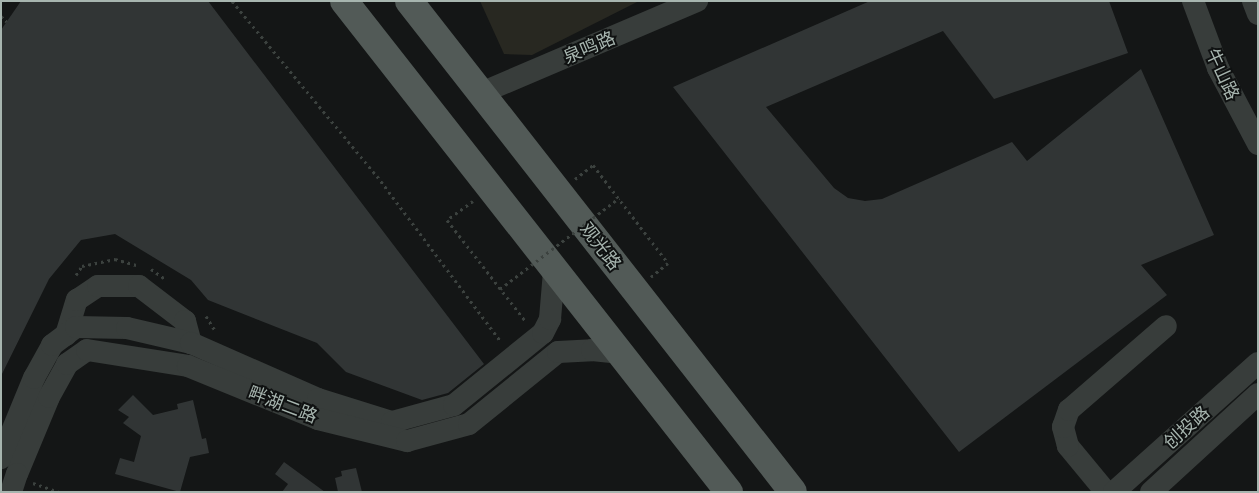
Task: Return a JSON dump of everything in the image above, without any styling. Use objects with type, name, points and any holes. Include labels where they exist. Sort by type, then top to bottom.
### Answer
[{"type":"main road","points":[[344,1],[729,492]]},
{"type":"main road","name":"观光路","points":[[409,1],[793,492]]},
{"type":"street","name":"泉鸣路","points":[[481,93],[697,1]]},
{"type":"street","name":"牛山路","points":[[1194,1],[1218,68],[1258,144]]},
{"type":"street","points":[[1253,1],[1258,14]]},
{"type":"street","name":"畔湖二路","points":[[1,458],[34,378],[52,345],[76,327],[127,328],[191,343],[318,399],[392,422],[454,405],[543,333],[550,319],[554,271]]},
{"type":"street","points":[[66,335],[77,300],[98,286],[139,286],[185,321],[191,343]]},
{"type":"street","points":[[1106,492],[1068,446],[1064,427],[1069,410],[1166,326]]},
{"type":"street","name":"畔湖二路","points":[[14,483],[49,397],[58,380],[67,364],[87,350],[188,366],[318,419],[407,441],[469,424],[558,352],[592,350],[619,353]]},
{"type":"street","name":"创投路","points":[[1114,492],[1258,363]]},
{"type":"street","name":"创投路","points":[[1151,492],[1258,394]]},
{"type":"path","points":[[232,1],[377,176],[502,343],[494,348]]},
{"type":"path","points":[[1,16],[7,22]]},
{"type":"path","points":[[593,165],[668,262]]},
{"type":"path","points":[[490,189],[447,220],[529,326]]},
{"type":"path","points":[[500,289],[618,198]]},
{"type":"path","points":[[73,281],[82,266],[115,259],[139,266]]},
{"type":"path","points":[[147,268],[156,270],[170,283]]},
{"type":"path","points":[[205,316],[220,339]]},
{"type":"shaded area","points":[[480,1],[639,1],[532,55],[504,54]]},
{"type":"building","points":[[21,1],[208,1],[484,364],[448,393],[422,400],[346,372],[317,343],[208,300],[191,280],[115,234],[81,240],[49,279],[1,376],[1,30]]},
{"type":"building","points":[[870,1],[1109,1],[1128,53],[994,99],[943,31],[766,107],[834,188],[848,198],[865,201],[882,199],[1012,142],[1027,161],[1141,69],[1214,235],[1141,265],[1167,295],[959,452],[673,87]]},
{"type":"building","points":[[133,395],[153,415],[178,409],[177,404],[193,400],[202,439],[206,438],[209,453],[190,457],[180,492],[115,474],[120,458],[134,462],[141,436],[123,423],[129,417],[118,410]]},
{"type":"building","points":[[284,462],[325,492],[282,492],[288,484],[275,474]]},
{"type":"building","points":[[356,468],[362,492],[338,492],[335,478],[342,476],[341,471]]}]
